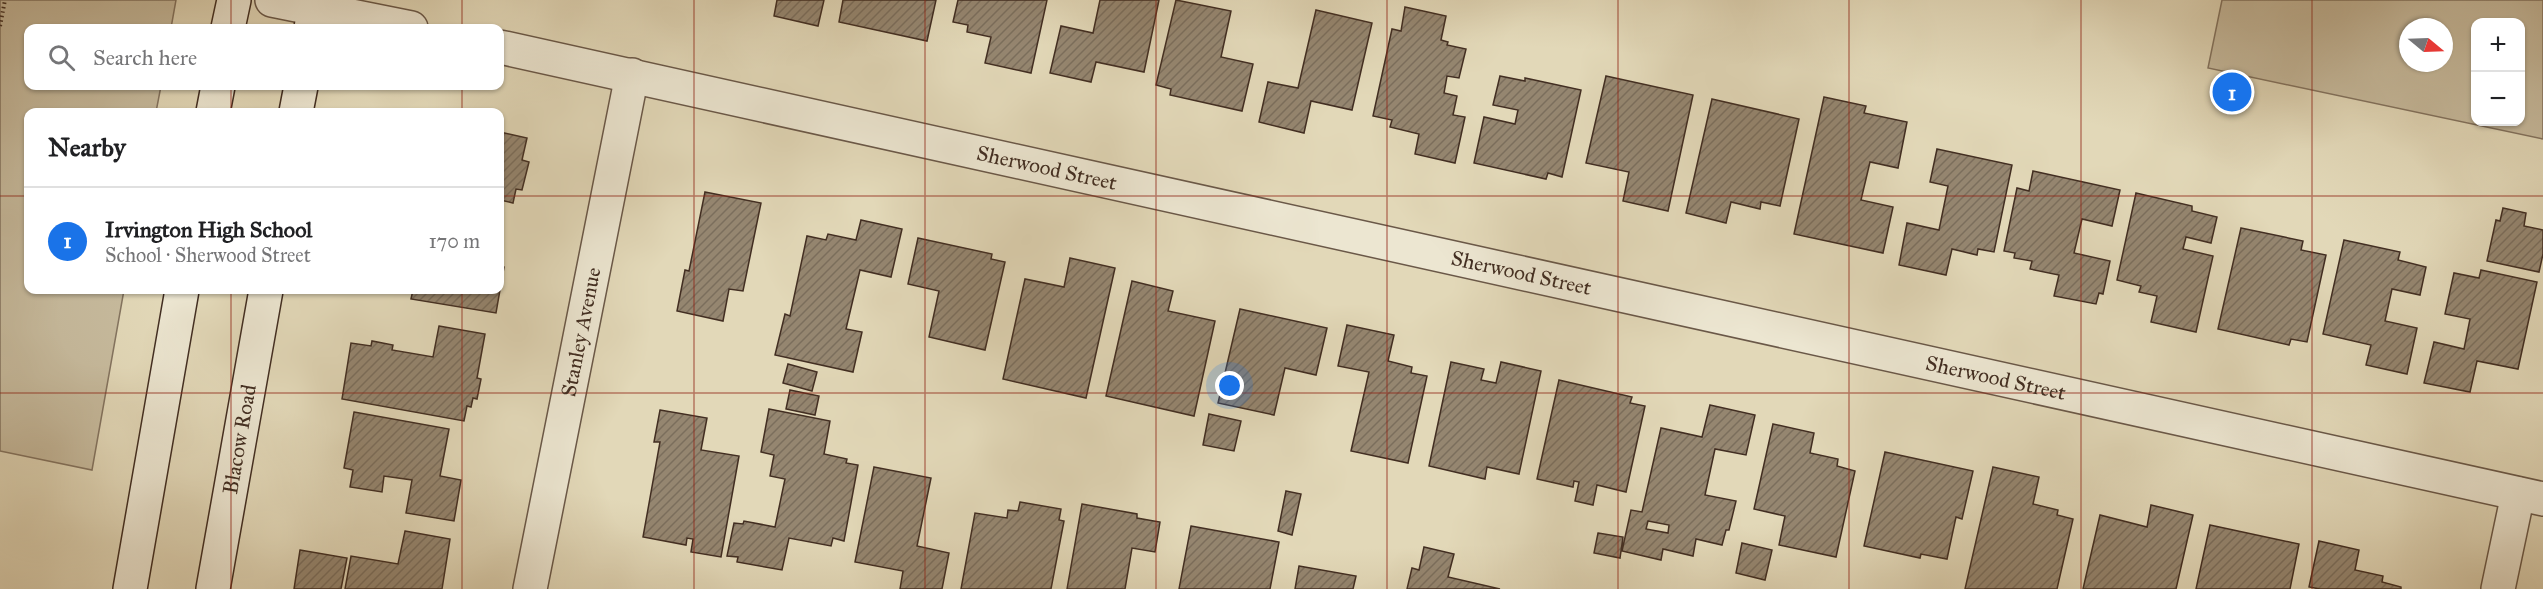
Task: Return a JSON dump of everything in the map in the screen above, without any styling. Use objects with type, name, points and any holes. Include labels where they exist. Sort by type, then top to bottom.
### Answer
[{"type":"street","points":[[229,24],[234,0]]},
{"type":"street","points":[[272,0],[314,12],[387,24]]},
{"type":"street","name":"Sherwood Street","points":[[504,48],[2530,496]]},
{"type":"street","name":"Stanley Avenue","points":[[530,589],[632,75]]},
{"type":"street","points":[[214,108],[217,90]]},
{"type":"street","points":[[297,108],[300,90]]},
{"type":"street","points":[[130,589],[181,294]]},
{"type":"street","name":"Blacow Road","points":[[213,589],[265,294]]},
{"type":"street","points":[[2498,589],[2530,496]]},
{"type":"path","points":[[0,26],[5,0]]},
{"type":"shaded area","points":[[0,0],[176,0],[172,24],[24,24],[24,90],[160,90],[157,108],[24,108],[24,294],[123,294],[92,470],[0,451]]},
{"type":"shaded area","points":[[2222,0],[2543,0],[2543,139],[2482,126],[2525,126],[2525,18],[2471,18],[2471,124],[2208,68]]},
{"type":"building","points":[[777,0],[824,0],[818,26],[774,16]]},
{"type":"building","points":[[843,0],[936,0],[927,41],[839,22]]},
{"type":"building","points":[[958,0],[1047,0],[1031,73],[985,63],[991,37],[967,32],[968,25],[953,22]]},
{"type":"building","points":[[1100,0],[1159,0],[1144,72],[1096,62],[1091,82],[1050,73],[1061,26],[1093,33]]},
{"type":"building","points":[[1176,0],[1231,11],[1221,57],[1253,64],[1242,111],[1170,95],[1171,89],[1156,85]]},
{"type":"building","points":[[1405,7],[1446,16],[1441,40],[1448,42],[1447,45],[1466,49],[1459,78],[1447,76],[1444,93],[1457,96],[1453,115],[1465,117],[1455,163],[1415,154],[1419,134],[1390,127],[1392,120],[1373,116],[1392,29],[1401,31]]},
{"type":"building","points":[[1316,10],[1372,23],[1352,110],[1311,101],[1304,133],[1259,122],[1268,82],[1298,88]]},
{"type":"building","points":[[1500,76],[1525,81],[1525,78],[1581,90],[1562,177],[1548,173],[1546,179],[1474,163],[1484,117],[1515,124],[1518,110],[1493,105]]},
{"type":"building","points":[[1606,76],[1693,95],[1668,211],[1623,201],[1629,172],[1586,163]]},
{"type":"building","points":[[1824,97],[1866,106],[1864,113],[1907,122],[1898,168],[1870,162],[1861,200],[1893,207],[1883,253],[1794,234]]},
{"type":"building","points":[[1712,99],[1799,119],[1780,206],[1761,202],[1760,209],[1731,202],[1726,223],[1686,213]]},
{"type":"building","points":[[504,133],[527,138],[522,160],[529,162],[522,190],[516,189],[513,203],[504,201]]},
{"type":"building","points":[[1937,149],[2012,165],[1994,252],[1978,249],[1977,255],[1952,249],[1946,275],[1899,265],[1907,223],[1939,230],[1948,186],[1930,182]]},
{"type":"building","points":[[2033,171],[2120,190],[2112,226],[2082,219],[2074,253],[2110,261],[2103,294],[2099,293],[2096,304],[2054,296],[2059,275],[2030,269],[2032,261],[2014,258],[2015,253],[2004,251],[2017,188],[2029,191]]},
{"type":"building","points":[[705,192],[761,203],[743,291],[729,289],[723,321],[677,311],[685,270],[689,271]]},
{"type":"building","points":[[2136,193],[2192,206],[2192,211],[2217,217],[2211,243],[2186,237],[2183,249],[2213,256],[2196,332],[2151,322],[2157,296],[2139,292],[2141,286],[2117,280]]},
{"type":"building","points":[[2503,208],[2526,213],[2524,226],[2543,230],[2543,254],[2539,272],[2487,261],[2496,220],[2500,221]]},
{"type":"building","points":[[861,220],[902,229],[891,277],[860,270],[846,329],[862,332],[853,372],[775,355],[785,314],[790,316],[807,236],[826,240],[828,234],[856,240]]},
{"type":"building","points":[[2241,228],[2303,241],[2301,250],[2326,255],[2307,342],[2291,339],[2289,345],[2218,329]]},
{"type":"building","points":[[918,238],[992,254],[991,259],[1005,262],[985,350],[929,337],[939,291],[908,284]]},
{"type":"building","points":[[2344,240],[2400,252],[2398,260],[2426,267],[2420,295],[2392,289],[2385,321],[2417,328],[2407,374],[2366,365],[2371,345],[2323,334]]},
{"type":"building","points":[[1070,258],[1115,268],[1086,398],[1003,379],[1025,279],[1064,287]]},
{"type":"building","points":[[2481,270],[2537,282],[2518,369],[2477,361],[2470,392],[2424,383],[2434,342],[2464,349],[2470,319],[2445,314],[2454,273],[2479,278]]},
{"type":"building","points":[[1132,281],[1173,291],[1168,311],[1215,321],[1194,416],[1106,396]]},
{"type":"building","points":[[412,294],[499,294],[496,313],[411,299]]},
{"type":"building","points":[[1240,309],[1327,328],[1316,375],[1285,368],[1274,415],[1218,403]]},
{"type":"building","points":[[1347,325],[1394,335],[1388,361],[1412,367],[1411,373],[1427,376],[1408,463],[1351,451],[1369,372],[1338,366]]},
{"type":"building","points":[[439,326],[485,334],[477,378],[481,379],[477,399],[473,398],[471,407],[467,406],[464,421],[342,399],[351,343],[371,346],[372,341],[393,345],[392,350],[433,357]]},
{"type":"building","points":[[1451,362],[1484,369],[1481,380],[1496,383],[1501,362],[1541,371],[1519,474],[1487,467],[1485,479],[1429,466]]},
{"type":"building","points":[[788,364],[817,372],[812,391],[783,383]]},
{"type":"building","points":[[1559,380],[1632,397],[1630,403],[1645,406],[1626,492],[1597,485],[1593,505],[1575,501],[1579,482],[1574,481],[1573,487],[1537,479]]},
{"type":"building","points":[[790,390],[819,396],[815,415],[786,409]]},
{"type":"building","points":[[1710,405],[1755,415],[1746,455],[1715,449],[1705,495],[1736,501],[1729,530],[1726,530],[1722,545],[1696,539],[1693,556],[1663,549],[1661,560],[1622,551],[1631,510],[1642,512],[1661,428],[1702,437]],"holes":[[[1648,521],[1669,525],[1668,533],[1646,529]]]},
{"type":"building","points":[[769,409],[830,421],[824,454],[847,459],[846,463],[858,465],[844,541],[833,538],[831,546],[789,538],[782,570],[737,562],[738,557],[727,556],[734,523],[743,524],[744,521],[775,527],[785,479],[770,476],[774,455],[761,452]]},
{"type":"building","points":[[660,410],[707,418],[701,450],[739,456],[721,557],[691,552],[693,539],[687,538],[686,545],[643,537],[660,442],[654,442]]},
{"type":"building","points":[[354,412],[449,429],[440,476],[461,480],[454,521],[406,513],[412,480],[384,476],[382,492],[350,487],[353,470],[344,468]]},
{"type":"building","points":[[1209,414],[1241,421],[1234,451],[1203,445]]},
{"type":"building","points":[[1773,424],[1814,433],[1810,453],[1838,459],[1837,466],[1855,471],[1836,557],[1779,545],[1785,516],[1754,509]]},
{"type":"building","points":[[1885,452],[1973,471],[1962,519],[1956,517],[1947,559],[1921,554],[1920,558],[1864,546]]},
{"type":"building","points":[[874,467],[931,478],[917,546],[949,553],[942,589],[900,589],[903,571],[855,562]]},
{"type":"building","points":[[1993,467],[2039,477],[2033,504],[2058,510],[2057,515],[2073,519],[2057,589],[1965,589]]},
{"type":"building","points":[[1286,491],[1301,494],[1292,535],[1278,531]]},
{"type":"building","points":[[1020,502],[1061,509],[1059,520],[1064,521],[1051,589],[961,589],[975,513],[1007,518],[1008,510],[1018,511]]},
{"type":"building","points":[[1082,504],[1137,514],[1137,518],[1160,522],[1155,552],[1132,548],[1125,589],[1067,589]]},
{"type":"building","points":[[2151,505],[2193,515],[2176,589],[2083,589],[2100,515],[2147,527]]},
{"type":"building","points":[[2210,525],[2299,544],[2290,589],[2196,589]]},
{"type":"building","points":[[1191,526],[1279,542],[1270,589],[1179,589]]},
{"type":"building","points":[[405,531],[450,539],[442,589],[345,589],[351,556],[398,564]]},
{"type":"building","points":[[1598,533],[1623,537],[1620,558],[1594,553]]},
{"type":"building","points":[[2319,541],[2359,550],[2355,570],[2383,576],[2382,582],[2401,587],[2401,589],[2309,587]]},
{"type":"building","points":[[1742,543],[1772,550],[1765,580],[1736,573]]},
{"type":"building","points":[[1424,547],[1454,554],[1448,577],[1500,589],[1407,589],[1412,568],[1419,570]]},
{"type":"building","points":[[300,550],[347,558],[341,589],[294,589]]},
{"type":"building","points":[[1299,566],[1356,576],[1353,589],[1295,589]]},
{"type":"place","name":"Irvington High School","points":[[2232,92]]}]
